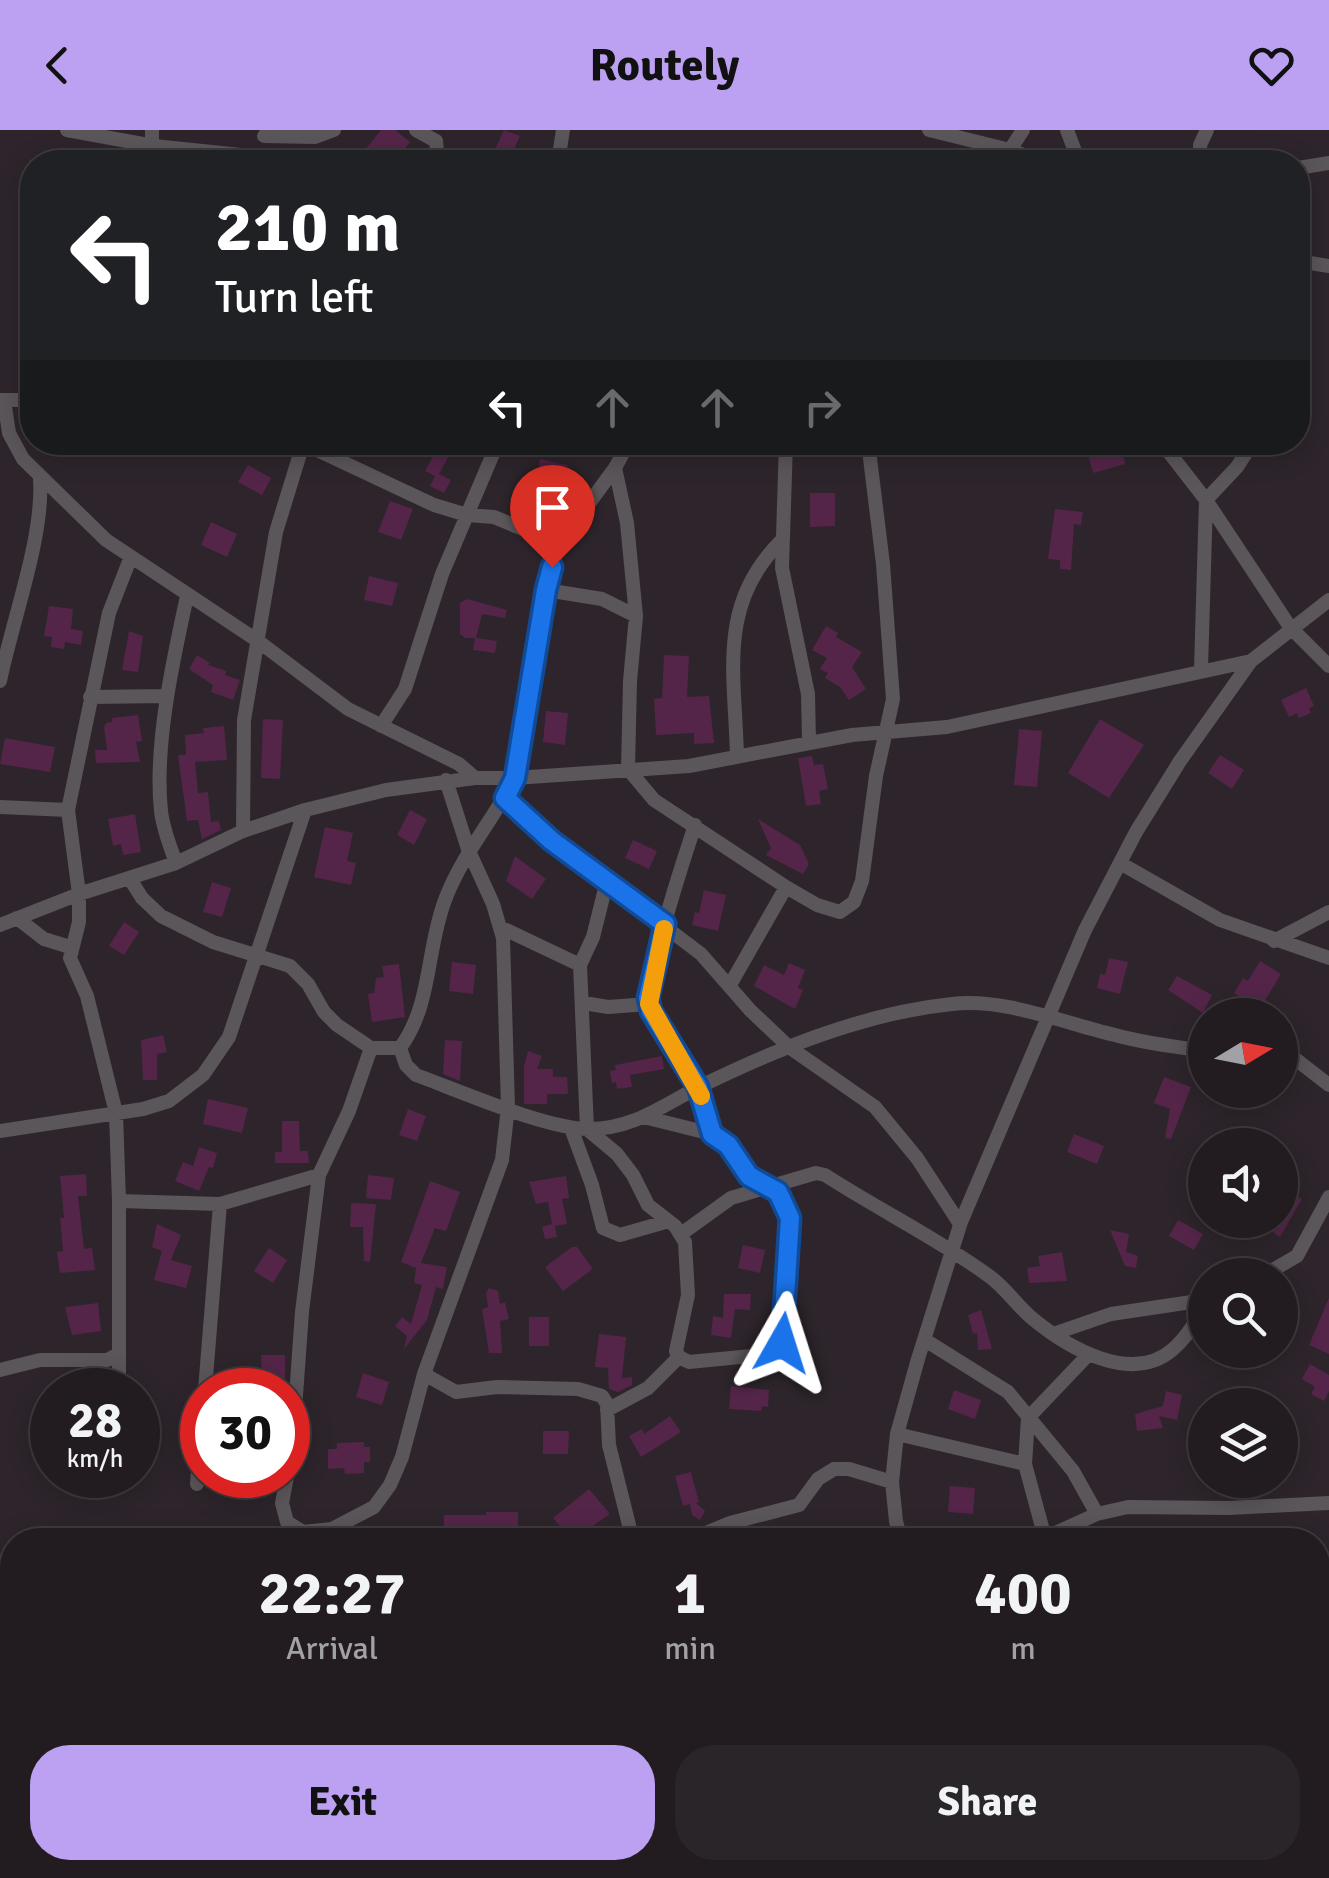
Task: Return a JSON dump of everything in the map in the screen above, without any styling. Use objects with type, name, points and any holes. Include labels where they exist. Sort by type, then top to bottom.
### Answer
[{"type":"street","points":[[67,130],[153,138],[211,150]]},
{"type":"street","points":[[264,133],[315,138],[334,130]]},
{"type":"street","points":[[416,130],[436,140]]},
{"type":"street","points":[[436,140],[450,130]]},
{"type":"street","points":[[928,130],[1010,150],[1023,130]]},
{"type":"street","points":[[436,140],[437,150]]},
{"type":"street","points":[[2,400],[13,444],[20,453]]},
{"type":"street","points":[[21,455],[40,479],[130,559],[258,642],[314,686],[380,726],[459,764],[475,778]]},
{"type":"street","points":[[244,831],[244,720],[276,532],[298,455]]},
{"type":"street","points":[[326,455],[395,489],[467,516],[494,517],[559,544]]},
{"type":"street","points":[[380,726],[405,689],[442,574],[491,455]]},
{"type":"street","points":[[400,1048],[418,1018],[438,921],[468,849],[515,778],[546,590],[559,544],[621,455]]},
{"type":"street","points":[[785,455],[782,568],[808,694],[809,742]]},
{"type":"street","points":[[614,468],[627,523],[636,616],[628,769],[654,800],[786,887],[840,912],[854,902],[862,881],[893,683],[869,455]]},
{"type":"street","points":[[1171,455],[1206,500],[1290,627],[1329,666]]},
{"type":"street","points":[[1201,669],[1206,500],[1245,455]]},
{"type":"street","points":[[0,680],[35,536],[41,504],[40,479]]},
{"type":"street","points":[[737,756],[734,636],[738,612],[750,577],[781,540]]},
{"type":"street","points":[[118,1368],[120,1202],[116,1113],[87,996],[72,964],[70,946],[79,922],[79,894],[68,810],[109,614],[130,559]]},
{"type":"street","points":[[546,590],[580,593],[636,616]]},
{"type":"street","points":[[176,863],[161,814],[160,794],[166,696],[187,596]]},
{"type":"street","points":[[898,1528],[892,1482],[897,1434],[951,1252],[1085,930],[1180,761],[1251,661],[1329,600]]},
{"type":"street","points":[[0,924],[176,863],[244,831],[304,810],[386,790],[446,780],[689,766],[809,742],[948,727],[1251,661]]},
{"type":"street","points":[[90,696],[166,696]]},
{"type":"street","points":[[331,1528],[374,1507],[402,1457],[424,1374],[497,1182],[506,1139],[502,928],[468,849],[446,780]]},
{"type":"street","points":[[505,798],[552,841],[665,924],[716,968],[750,1010],[789,1047],[876,1107],[917,1158],[960,1224]]},
{"type":"street","points":[[0,807],[68,810]]},
{"type":"street","points":[[0,1131],[116,1113],[169,1100],[204,1075],[229,1038],[304,810]]},
{"type":"street","points":[[695,824],[665,924],[649,1004],[698,1087],[712,1134]]},
{"type":"street","points":[[1120,862],[1220,920],[1329,958]]},
{"type":"street","points":[[130,878],[142,898],[161,916],[213,942],[290,966],[330,1020],[372,1048],[400,1048]]},
{"type":"street","points":[[608,881],[594,937],[580,965],[584,1003],[579,1128],[603,1228],[620,1235],[669,1220]]},
{"type":"street","points":[[730,985],[786,887]]},
{"type":"street","points":[[1274,941],[1329,912]]},
{"type":"street","points":[[17,918],[44,939],[70,946]]},
{"type":"street","points":[[502,928],[580,965]]},
{"type":"street","points":[[584,1003],[608,1007],[649,1004]]},
{"type":"street","points":[[400,1048],[406,1065],[416,1076],[579,1128],[614,1128],[644,1118],[698,1087],[789,1047],[870,1021],[953,1004],[991,1006],[1120,1037],[1188,1048]]},
{"type":"street","points":[[296,1528],[287,1522],[282,1504],[292,1451],[302,1312],[319,1175],[349,1111],[372,1048]]},
{"type":"street","points":[[1298,1061],[1329,1085]]},
{"type":"street","points":[[579,1128],[624,1163],[648,1205],[681,1234],[689,1274],[676,1351],[679,1358],[689,1362],[771,1354],[782,1343],[790,1218],[783,1198],[770,1186],[749,1176],[728,1145],[712,1134],[644,1118]]},
{"type":"street","points":[[681,1234],[731,1198],[809,1174],[826,1175],[992,1278],[1052,1334],[1088,1355],[1125,1362],[1153,1361],[1173,1350],[1188,1330]]},
{"type":"street","points":[[120,1202],[220,1204],[319,1175]]},
{"type":"street","points":[[1294,1258],[1329,1197]]},
{"type":"street","points":[[207,1368],[220,1204]]},
{"type":"street","points":[[1052,1334],[1110,1314],[1188,1303]]},
{"type":"street","points":[[924,1340],[990,1378],[1030,1414],[1074,1471],[1096,1514]]},
{"type":"street","points":[[0,1370],[40,1360],[106,1360],[117,1355]]},
{"type":"street","points":[[1040,1528],[1025,1464],[1024,1436],[1030,1414],[1088,1355]]},
{"type":"street","points":[[607,1410],[648,1388],[679,1358]]},
{"type":"street","points":[[424,1374],[456,1392],[497,1388],[596,1392],[605,1400],[609,1445],[627,1528]]},
{"type":"street","points":[[897,1434],[1025,1464]]},
{"type":"street","points":[[720,1528],[799,1505],[818,1479],[834,1470],[842,1468],[892,1482]]},
{"type":"street","points":[[1066,1528],[1096,1514],[1128,1508],[1329,1504]]},
{"type":"building","points":[[381,130],[395,130],[410,142],[404,150],[365,150]]},
{"type":"building","points":[[504,130],[520,136],[514,150],[495,150]]},
{"type":"building","points":[[434,455],[449,455],[439,474],[451,480],[444,493],[430,486],[435,476],[425,471]]},
{"type":"building","points":[[1088,455],[1123,455],[1125,464],[1093,473]]},
{"type":"building","points":[[540,459],[568,465],[564,484],[544,480],[545,473],[538,471]]},
{"type":"building","points":[[248,465],[271,478],[262,495],[238,482]]},
{"type":"building","points":[[810,493],[835,493],[835,526],[810,527]]},
{"type":"building","points":[[390,501],[413,509],[401,540],[378,532]]},
{"type":"building","points":[[1055,509],[1083,512],[1081,525],[1074,524],[1071,570],[1060,569],[1060,560],[1048,559]]},
{"type":"building","points":[[211,522],[237,534],[227,557],[201,545]]},
{"type":"building","points":[[369,576],[398,583],[392,606],[364,600]]},
{"type":"building","points":[[467,599],[507,610],[505,618],[482,614],[476,638],[497,641],[495,653],[473,650],[475,638],[460,634],[460,603]]},
{"type":"building","points":[[49,606],[73,609],[71,629],[83,631],[81,645],[65,642],[64,649],[51,647],[52,637],[44,636]]},
{"type":"building","points":[[826,626],[838,633],[836,637],[862,652],[852,667],[866,689],[849,700],[840,687],[825,678],[828,673],[820,669],[827,658],[812,650]]},
{"type":"building","points":[[129,631],[143,636],[138,672],[122,670]]},
{"type":"building","points":[[197,655],[208,665],[226,671],[225,675],[240,680],[233,700],[211,692],[213,685],[189,669]]},
{"type":"building","points":[[664,655],[689,656],[687,697],[709,696],[714,743],[694,744],[694,733],[656,735],[654,699],[662,698]]},
{"type":"building","points":[[1306,688],[1314,706],[1309,708],[1311,713],[1289,717],[1281,700]]},
{"type":"building","points":[[546,711],[568,713],[565,745],[543,742]]},
{"type":"building","points":[[138,715],[142,741],[136,742],[140,762],[96,763],[95,750],[107,750],[106,723],[112,722],[112,718]]},
{"type":"building","points":[[263,719],[283,720],[280,779],[261,778]]},
{"type":"building","points":[[1100,719],[1144,745],[1109,798],[1068,773]]},
{"type":"building","points":[[224,726],[227,760],[195,762],[198,793],[208,792],[211,822],[219,821],[221,830],[202,839],[198,820],[187,821],[178,755],[186,755],[185,735]]},
{"type":"building","points":[[1019,729],[1042,731],[1037,787],[1014,785]]},
{"type":"building","points":[[5,738],[55,747],[50,772],[0,764]]},
{"type":"building","points":[[1220,755],[1244,770],[1232,789],[1208,773]]},
{"type":"building","points":[[812,756],[814,765],[823,764],[828,789],[819,791],[821,804],[806,806],[798,758]]},
{"type":"building","points":[[410,810],[427,819],[414,845],[397,835]]},
{"type":"building","points":[[135,814],[141,852],[123,855],[121,844],[113,846],[108,819]]},
{"type":"building","points":[[758,819],[800,845],[809,864],[803,874],[766,855],[771,848]]},
{"type":"building","points":[[325,827],[353,833],[347,861],[356,863],[351,885],[314,877]]},
{"type":"building","points":[[633,840],[657,851],[649,869],[625,858]]},
{"type":"building","points":[[515,856],[546,879],[532,899],[506,881]]},
{"type":"building","points":[[212,882],[231,888],[222,917],[203,912]]},
{"type":"building","points":[[704,890],[726,895],[718,931],[692,925]]},
{"type":"building","points":[[124,922],[139,932],[124,955],[109,946]]},
{"type":"building","points":[[1109,958],[1128,962],[1120,994],[1097,988]]},
{"type":"building","points":[[1260,961],[1281,974],[1267,998],[1242,998],[1234,993],[1243,978],[1248,981]]},
{"type":"building","points":[[452,962],[476,965],[473,994],[449,991]]},
{"type":"building","points":[[789,963],[805,970],[798,988],[803,990],[795,1009],[754,986],[764,965],[784,975]]},
{"type":"building","points":[[399,964],[405,1017],[372,1022],[368,994],[374,993],[376,978],[384,977],[382,966]]},
{"type":"building","points":[[1177,976],[1212,995],[1188,998],[1188,1003],[1168,990]]},
{"type":"building","points":[[163,1035],[167,1052],[157,1054],[157,1080],[143,1080],[141,1040]]},
{"type":"building","points":[[445,1040],[462,1041],[460,1081],[443,1074]]},
{"type":"building","points":[[528,1051],[542,1056],[537,1069],[553,1069],[553,1077],[567,1077],[568,1094],[547,1094],[547,1104],[524,1104]]},
{"type":"building","points":[[662,1056],[664,1069],[630,1075],[632,1087],[617,1089],[616,1082],[612,1083],[610,1071],[616,1070],[615,1065]]},
{"type":"building","points":[[1164,1077],[1188,1086],[1171,1139],[1165,1138],[1170,1109],[1154,1103]]},
{"type":"building","points":[[208,1099],[248,1108],[242,1133],[203,1124]]},
{"type":"building","points":[[408,1109],[426,1116],[417,1141],[399,1135]]},
{"type":"building","points":[[282,1121],[299,1121],[300,1151],[308,1151],[309,1163],[275,1163],[275,1152],[282,1152]]},
{"type":"building","points":[[1074,1134],[1104,1146],[1097,1164],[1067,1152]]},
{"type":"building","points":[[199,1147],[217,1153],[199,1191],[175,1181],[183,1162],[193,1166]]},
{"type":"building","points":[[86,1174],[87,1196],[78,1196],[84,1249],[92,1248],[95,1270],[60,1273],[57,1252],[63,1251],[60,1218],[64,1218],[60,1176]]},
{"type":"building","points":[[368,1175],[394,1178],[391,1200],[366,1198]]},
{"type":"building","points":[[566,1176],[569,1198],[562,1199],[567,1224],[555,1226],[557,1237],[545,1239],[542,1227],[552,1224],[548,1202],[536,1204],[529,1182]]},
{"type":"building","points":[[430,1181],[460,1192],[446,1231],[435,1228],[421,1263],[447,1267],[443,1289],[436,1287],[427,1320],[404,1349],[407,1336],[395,1326],[402,1317],[411,1324],[422,1285],[414,1283],[416,1268],[401,1262]]},
{"type":"building","points":[[351,1203],[376,1204],[370,1262],[364,1261],[363,1227],[350,1227]]},
{"type":"building","points":[[1178,1220],[1188,1226],[1188,1238],[1201,1238],[1194,1250],[1169,1236]]},
{"type":"building","points":[[157,1224],[181,1235],[171,1260],[192,1266],[186,1288],[154,1280],[162,1251],[152,1247]]},
{"type":"building","points":[[1110,1230],[1129,1234],[1126,1252],[1138,1256],[1136,1268],[1125,1266]]},
{"type":"building","points":[[743,1245],[765,1250],[760,1273],[738,1268]]},
{"type":"building","points":[[577,1247],[593,1269],[563,1291],[545,1267]]},
{"type":"building","points":[[269,1248],[287,1260],[273,1283],[254,1271]]},
{"type":"building","points":[[1062,1252],[1067,1281],[1029,1283],[1027,1268],[1040,1266],[1038,1256]]},
{"type":"building","points":[[489,1288],[498,1291],[509,1319],[500,1321],[502,1353],[489,1353],[482,1309],[488,1307]]},
{"type":"building","points":[[724,1294],[751,1294],[750,1310],[735,1309],[731,1338],[711,1335],[713,1316],[723,1318]]},
{"type":"building","points":[[1329,1298],[1329,1354],[1309,1345]]},
{"type":"building","points":[[98,1303],[101,1331],[72,1335],[65,1307]]},
{"type":"building","points":[[981,1310],[992,1349],[978,1350],[977,1333],[973,1334],[968,1315]]},
{"type":"building","points":[[529,1317],[549,1317],[549,1346],[529,1346]]},
{"type":"building","points":[[599,1334],[626,1337],[622,1378],[632,1377],[632,1385],[618,1392],[609,1389],[608,1368],[595,1367]]},
{"type":"building","points":[[261,1355],[285,1355],[285,1368],[262,1368]]},
{"type":"building","points":[[1310,1364],[1329,1375],[1329,1391],[1324,1401],[1311,1394],[1315,1387],[1302,1379]]},
{"type":"building","points":[[363,1373],[389,1382],[382,1405],[356,1397]]},
{"type":"building","points":[[731,1386],[769,1390],[768,1407],[762,1406],[761,1411],[729,1409]]},
{"type":"building","points":[[954,1390],[981,1400],[975,1419],[948,1409]]},
{"type":"building","points":[[1166,1391],[1182,1395],[1177,1420],[1159,1416],[1163,1428],[1137,1431],[1135,1414],[1163,1406]]},
{"type":"building","points":[[670,1416],[681,1432],[641,1457],[629,1436],[642,1429],[644,1434]]},
{"type":"building","points":[[543,1431],[569,1431],[568,1454],[543,1454]]},
{"type":"building","points":[[364,1442],[364,1447],[370,1447],[370,1462],[364,1462],[364,1473],[345,1474],[344,1468],[328,1469],[328,1449],[337,1449],[337,1443]]},
{"type":"building","points":[[691,1472],[699,1502],[696,1503],[705,1511],[700,1520],[692,1515],[690,1504],[683,1506],[675,1476]]},
{"type":"building","points":[[950,1486],[975,1488],[973,1514],[948,1512]]},
{"type":"building","points":[[589,1489],[610,1514],[590,1528],[562,1528],[553,1518]]},
{"type":"building","points":[[518,1512],[518,1528],[444,1528],[444,1515]]},
{"type":"slow traffic","points":[[664,929],[649,1004],[701,1096]]},
{"type":"route","points":[[552,567],[515,778],[505,798],[552,841],[665,924],[648,998],[651,1011],[698,1087],[712,1134],[724,1140],[753,1180],[778,1192],[787,1207],[790,1218],[782,1343]]}]
